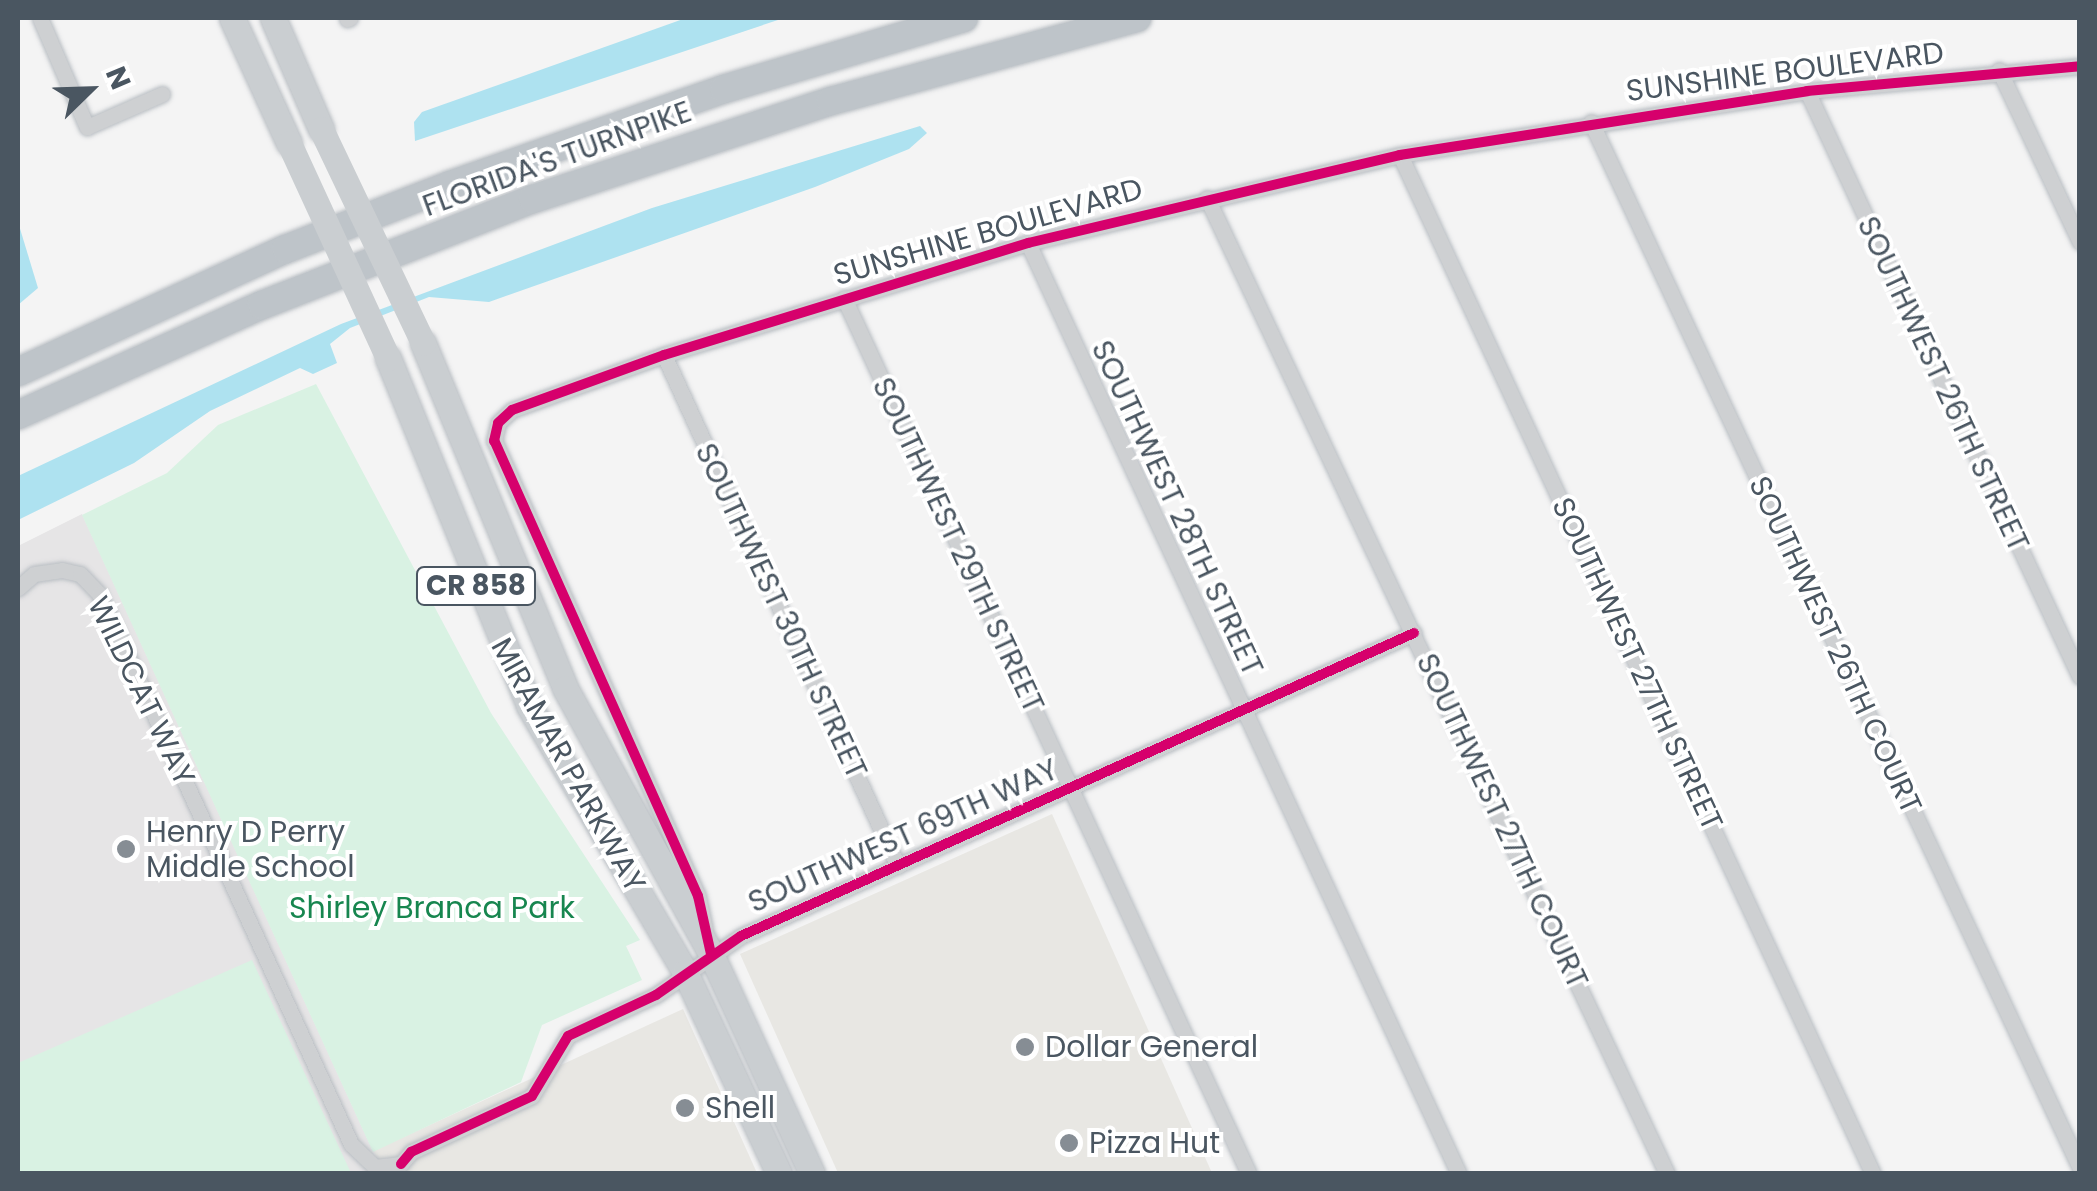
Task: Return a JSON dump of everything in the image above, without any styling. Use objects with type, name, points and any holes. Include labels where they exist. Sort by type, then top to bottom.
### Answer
[{"type":"highway","name":"FLORIDA'S TURNPIKE","points":[[18,372],[286,249],[433,191],[724,89],[964,18]]},
{"type":"highway","name":"FLORIDA'S TURNPIKE","points":[[18,416],[262,305],[533,199],[866,90],[1137,18]]},
{"type":"main road","name":"MIRAMAR PARKWAY","points":[[232,18],[388,358],[529,706],[685,972],[779,1174]]},
{"type":"main road","name":"MIRAMAR PARKWAY","points":[[273,18],[423,344],[565,688],[711,954],[812,1174]]},
{"type":"street","points":[[40,18],[86,126],[162,94]]},
{"type":"street","name":"SUNSHINE BOULEVARD","points":[[711,954],[698,896],[494,441],[498,424],[512,410],[664,355],[1028,243],[1400,155],[1591,122],[1808,91],[1999,70],[2080,66]]},
{"type":"street","points":[[1999,70],[2080,242]]},
{"type":"street","name":"SOUTHWEST 26TH STREET","points":[[1808,91],[2080,678]]},
{"type":"street","name":"SOUTHWEST 26TH COURT","points":[[1591,122],[2080,1168]]},
{"type":"street","name":"SOUTHWEST 27TH STREET","points":[[1400,155],[1873,1174]]},
{"type":"street","name":"SOUTHWEST 27TH COURT","points":[[1206,198],[1667,1174]]},
{"type":"street","name":"SOUTHWEST 28TH STREET","points":[[1028,243],[1460,1174]]},
{"type":"street","name":"SOUTHWEST 29TH STREET","points":[[844,298],[1249,1174]]},
{"type":"street","name":"SOUTHWEST 30TH STREET","points":[[664,355],[898,866]]},
{"type":"street","name":"WILDCAT WAY","points":[[18,588],[34,574],[62,570],[80,574],[99,594],[352,1144],[374,1167],[401,1169]]},
{"type":"street","name":"SOUTHWEST 69TH WAY","points":[[401,1169],[411,1152],[532,1096],[568,1036],[656,996],[711,954],[1414,633]]},
{"type":"shaded area","name":"Henry D Perry Middle School","points":[[82,514],[383,1173],[18,1174],[18,546]]},
{"type":"shaded area","points":[[1052,814],[1212,1173],[838,1173],[740,954]]},
{"type":"shaded area","points":[[683,1009],[757,1173],[383,1173],[373,1151]]},
{"type":"green space","name":"Shirley Branca Park","points":[[316,384],[491,713],[640,940],[626,946],[642,980],[542,1025],[521,1082],[373,1152],[82,515],[167,473],[218,425]]},
{"type":"green space","points":[[252,960],[351,1173],[18,1173],[18,1063]]},
{"type":"water","points":[[686,18],[784,18],[415,141],[414,122],[422,112]]},
{"type":"water","points":[[920,126],[927,133],[909,149],[815,187],[489,302],[429,297],[350,328],[330,344],[337,363],[313,374],[300,368],[210,411],[134,463],[18,520],[18,476],[341,324],[652,208]]},
{"type":"water","points":[[18,222],[38,288],[18,305]]},
{"type":"cycle path","points":[[711,954],[698,896],[494,441],[498,423],[512,410],[664,355],[1028,243],[1400,155],[1807,91],[2080,66]]},
{"type":"cycle path","points":[[401,1164],[411,1152],[532,1096],[568,1036],[656,995],[741,936],[1414,633]]},
{"type":"place","name":"Henry D Perry Middle School","points":[[126,849]]},
{"type":"place","name":"Dollar General","points":[[1025,1047]]},
{"type":"place","name":"Shell","points":[[685,1108]]},
{"type":"place","name":"Pizza Hut","points":[[1069,1143]]}]
